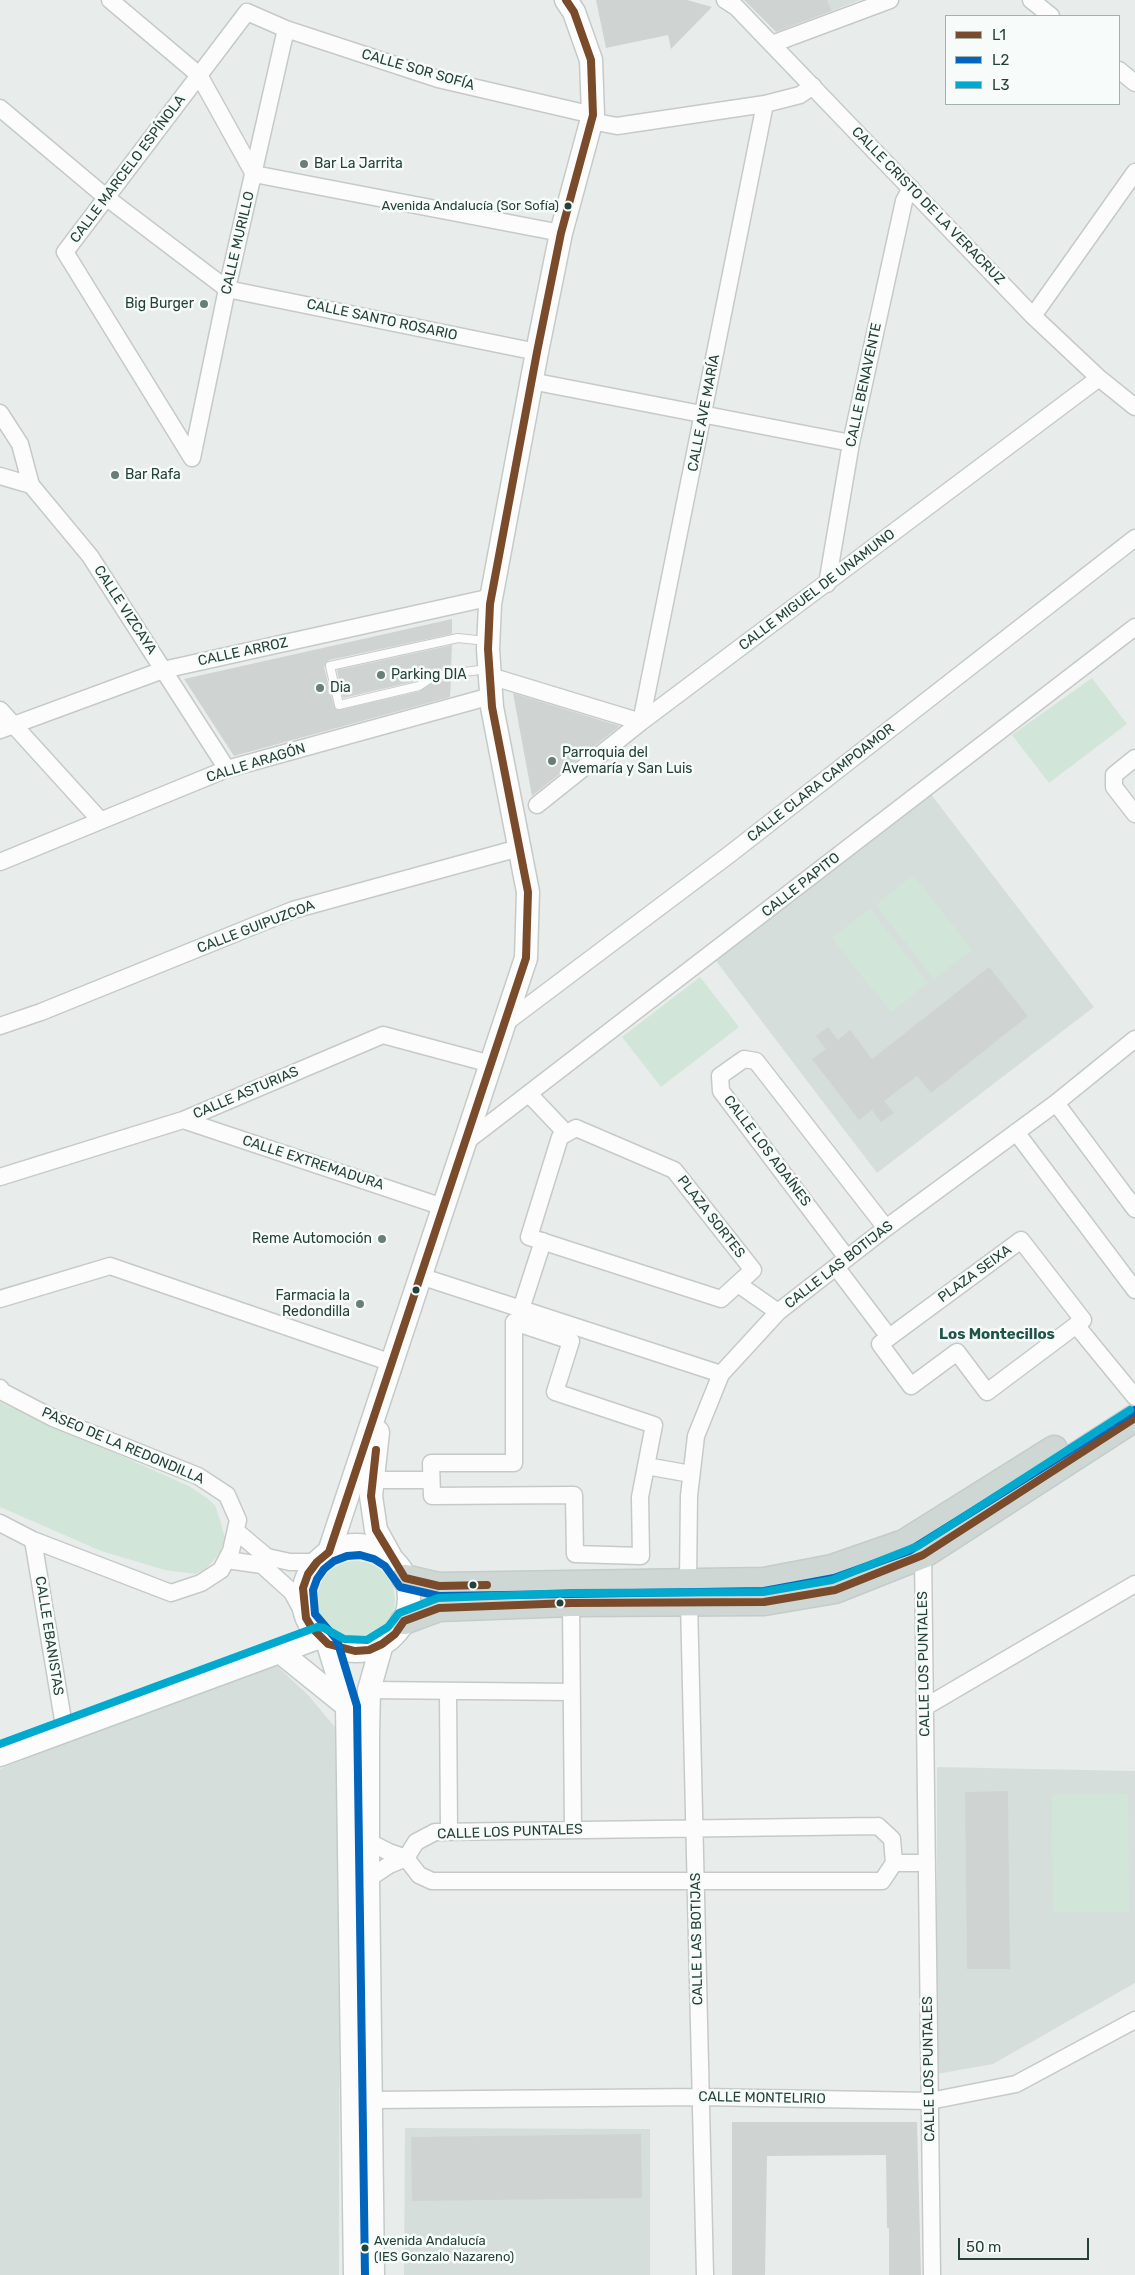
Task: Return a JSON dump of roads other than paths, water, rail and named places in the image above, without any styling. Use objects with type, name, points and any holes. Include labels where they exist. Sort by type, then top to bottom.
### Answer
[{"type":"main road","points":[[323,1557],[392,1363],[526,958],[528,892],[490,680],[488,642],[492,597],[531,381],[561,233],[592,118],[590,60],[574,12],[566,0]]},
{"type":"main road","points":[[0,1756],[280,1652],[324,1641],[341,1649],[369,1650],[382,1644],[395,1634],[404,1621],[408,1607],[409,1592],[376,1530],[371,1496],[382,1391]]},
{"type":"main road","points":[[404,1621],[439,1608],[571,1603],[688,1592],[764,1581],[832,1568],[904,1543],[1135,1398]]},
{"type":"main road","points":[[355,2275],[347,1706],[324,1641],[306,1618],[303,1603],[303,1588],[308,1574],[323,1557],[344,1546],[361,1546],[378,1550],[398,1569],[439,1586],[609,1583],[764,1602],[835,1590],[923,1555],[1135,1418]]},
{"type":"main road","points":[[373,2275],[368,1879],[369,1690],[382,1644]]},
{"type":"main road","points":[[280,1652],[347,1706]]},
{"type":"street","points":[[110,0],[199,75],[254,174],[561,233]]},
{"type":"street","name":"CALLE CRISTO DE LA VERACRUZ","points":[[726,0],[736,7],[813,86],[1033,316],[1099,378],[1135,407]]},
{"type":"street","points":[[772,44],[890,0]]},
{"type":"street","points":[[1031,0],[1050,15]]},
{"type":"street","name":"CALLE MARCELO ESPÍNOLA","points":[[192,458],[64,252],[247,12]]},
{"type":"street","name":"CALLE SOR SOFÍA","points":[[247,12],[286,29],[438,79],[617,126],[765,104],[800,94],[813,86]]},
{"type":"street","name":"CALLE MURILLO","points":[[192,458],[227,289],[286,29]]},
{"type":"street","points":[[1120,71],[1135,83]]},
{"type":"street","name":"CALLE AVE MARÍA","points":[[641,722],[765,104]]},
{"type":"street","points":[[0,108],[107,198],[227,289]]},
{"type":"street","points":[[1033,316],[1135,172]]},
{"type":"street","name":"CALLE BENAVENTE","points":[[826,584],[851,443],[904,201],[911,188]]},
{"type":"street","name":"CALLE SANTO ROSARIO","points":[[227,289],[537,352]]},
{"type":"street","name":"CALLE MIGUEL DE UNAMUNO","points":[[537,805],[641,722],[1099,378]]},
{"type":"street","points":[[531,381],[851,443]]},
{"type":"street","points":[[0,413],[20,444],[31,485]]},
{"type":"street","points":[[0,476],[31,485]]},
{"type":"street","name":"CALLE VIZCAYA","points":[[31,485],[90,556],[227,769]]},
{"type":"street","name":"CALLE CLARA CAMPOAMOR","points":[[504,1024],[730,854],[1135,538]]},
{"type":"street","name":"CALLE ARROZ","points":[[8,727],[163,670],[492,597]]},
{"type":"street","name":"CALLE PAPITO","points":[[467,1141],[1135,627]]},
{"type":"street","points":[[490,680],[641,722]]},
{"type":"street","name":"CALLE ARAGÓN","points":[[0,862],[227,769],[490,680]]},
{"type":"street","points":[[0,710],[8,727],[100,820]]},
{"type":"street","points":[[1135,758],[1114,775],[1114,787],[1135,814]]},
{"type":"street","name":"CALLE GUIPUZCOA","points":[[0,1026],[41,1012],[293,910],[519,848]]},
{"type":"street","name":"CALLE ASTURIAS","points":[[0,1177],[183,1120],[383,1035],[491,1064]]},
{"type":"street","name":"CALLE LAS BOTIJAS","points":[[706,2275],[688,1592],[689,1496],[696,1436],[721,1374],[778,1312],[886,1228],[1056,1103],[1135,1039]]},
{"type":"street","name":"CALLE LOS ADAÍNES","points":[[842,1263],[722,1091],[720,1076],[744,1059],[756,1061],[886,1228]]},
{"type":"street","points":[[521,1309],[543,1241],[529,1237],[560,1137],[566,1133],[529,1094]]},
{"type":"street","points":[[1056,1103],[1135,1209]]},
{"type":"street","name":"CALLE EXTREMADURA","points":[[183,1120],[443,1207]]},
{"type":"street","name":"PLAZA SORTES","points":[[543,1241],[721,1299],[753,1270],[674,1170],[576,1128],[566,1133]]},
{"type":"street","points":[[1016,1132],[1135,1290]]},
{"type":"street","name":"PLAZA SEIXA","points":[[889,1337],[1021,1240],[1083,1320],[1076,1325],[1135,1398]]},
{"type":"street","points":[[842,1263],[889,1337],[880,1344],[911,1386],[957,1352],[987,1392],[1076,1325]]},
{"type":"street","points":[[0,1299],[110,1266],[392,1363]]},
{"type":"street","points":[[420,1276],[521,1309],[549,1326],[571,1341],[555,1392],[654,1425],[640,1497],[641,1556],[575,1554],[574,1495],[432,1496],[431,1463],[514,1463],[514,1322],[549,1326],[721,1374]]},
{"type":"street","points":[[738,1284],[778,1312]]},
{"type":"street","name":"PASEO DE LA REDONDILLA","points":[[0,1388],[53,1418],[198,1476],[227,1495],[238,1520],[231,1551],[222,1570],[201,1583],[170,1593],[33,1540],[0,1523]]},
{"type":"street","points":[[646,1466],[691,1474]]},
{"type":"street","points":[[373,1480],[432,1480]]},
{"type":"street","points":[[236,1530],[267,1557],[290,1562],[323,1557]]},
{"type":"street","name":"CALLE EBANISTAS","points":[[33,1540],[65,1732]]},
{"type":"street","points":[[608,1555],[609,1583]]},
{"type":"street","name":"CALLE LOS PUNTALES","points":[[923,1555],[932,2275]]},
{"type":"street","points":[[227,1560],[262,1565],[292,1592],[306,1618]]},
{"type":"street","points":[[925,1707],[1135,1584]]},
{"type":"street","points":[[571,1603],[573,1830]]},
{"type":"street","points":[[369,1690],[572,1692]]},
{"type":"street","points":[[448,1692],[449,1832]]},
{"type":"street","name":"CALLE LOS PUNTALES","points":[[406,1858],[416,1842],[435,1832],[878,1826],[892,1838],[894,1863]]},
{"type":"street","points":[[368,1841],[406,1858],[419,1875],[432,1881],[882,1881],[894,1863],[927,1863]]},
{"type":"street","points":[[368,1879],[389,1865],[406,1858]]},
{"type":"street","name":"CALLE MONTELIRIO","points":[[372,2100],[701,2097],[930,2101],[1016,2084],[1135,2020]]},
{"type":"lane","points":[[488,642],[458,638],[330,666],[339,705],[419,686],[434,676],[490,680]]},
{"type":"place","name":"Bar La Jarrita","points":[[304,164]]},
{"type":"place","name":"Avenida Andalucía (Sor Sofía)","points":[[568,206]]},
{"type":"place","name":"Big Burger","points":[[204,304]]},
{"type":"place","name":"Bar Rafa","points":[[115,475]]},
{"type":"place","name":"Parking DIA","points":[[381,675]]},
{"type":"place","name":"Dia","points":[[320,688]]},
{"type":"place","name":"Parroquia del Avemaría y San Luis","points":[[552,761]]},
{"type":"place","name":"Reme Automoción","points":[[382,1239]]},
{"type":"place","name":"Farmacia la Redondilla","points":[[360,1304]]},
{"type":"place","name":"Avenida Andalucía (IES Gonzalo Nazareno)","points":[[365,2248]]},
{"type":"district","name":"Los Montecillos","points":[[997,1335]]}]
